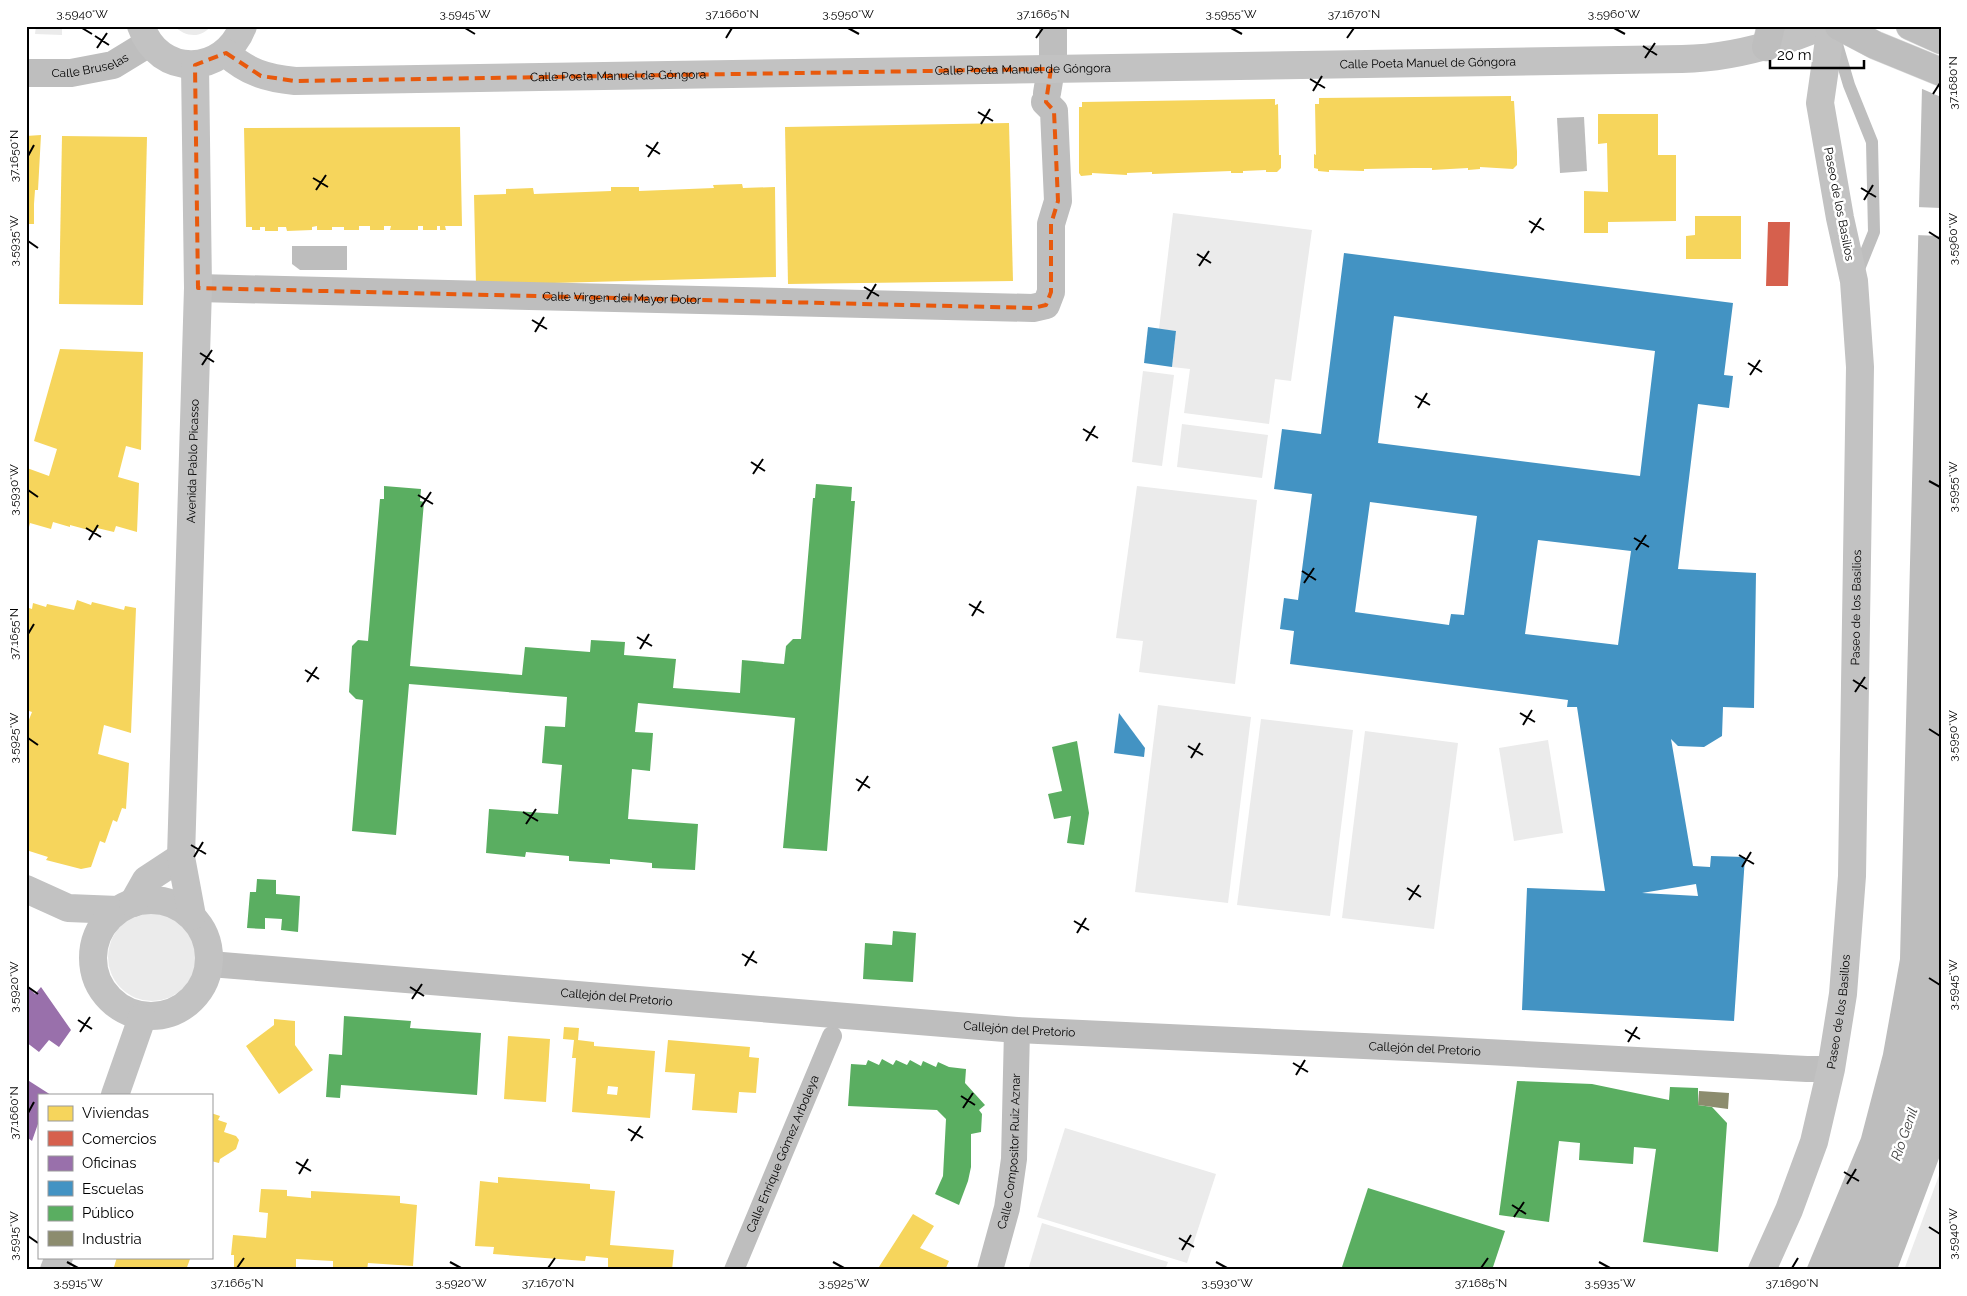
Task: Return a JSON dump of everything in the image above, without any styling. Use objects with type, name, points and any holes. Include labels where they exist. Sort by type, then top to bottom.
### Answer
[{"type":"main road","points":[[145,35],[160,54],[172,61],[195,65],[212,61],[226,53],[236,41],[243,26]]},
{"type":"main road","name":"Calle Poeta Manuel de Góngora","points":[[226,53],[235,61],[261,76],[295,81],[1051,69],[1698,58],[1768,36],[1791,39],[1822,26]]},
{"type":"main road","name":"Paseo de los Basilios","points":[[1762,1270],[1789,1210],[1814,1142],[1831,1069],[1843,994],[1852,876],[1860,367],[1854,282],[1840,218],[1820,103],[1832,26]]},
{"type":"main road","name":"Avenida Pablo Picasso","points":[[192,916],[181,856],[198,288],[195,65]]},
{"type":"main road","points":[[26,889],[68,908],[126,906],[152,900],[175,904],[192,916],[203,930],[209,948],[210,964],[206,979],[199,993],[185,1006],[170,1014],[142,1018],[119,1008],[107,997],[96,980],[92,963],[93,948],[102,926],[126,906],[146,880],[181,856]]},
{"type":"main road","points":[[68,908],[93,948]]},
{"type":"main road","points":[[115,1094],[142,1018]]},
{"type":"main road","points":[[54,1270],[58,1258]]},
{"type":"street","points":[[1051,69],[1053,26]]},
{"type":"street","points":[[1839,26],[1875,45],[1930,68]]},
{"type":"street","name":"Calle Bruselas","points":[[26,73],[71,73],[112,65],[145,35]]},
{"type":"street","name":"Calle Virgen del Mayor Dolor","points":[[198,288],[1033,308],[1046,305],[1051,292],[1051,224],[1041,203],[1037,110],[1045,102],[1051,69]]},
{"type":"street","name":"Callejón del Pretorio","points":[[210,964],[1017,1030],[1798,1069],[1831,1069]]},
{"type":"street","name":"Calle Compositor Ruiz Aznar","points":[[990,1270],[1007,1208],[1014,1160],[1017,1030]]},
{"type":"street","name":"Calle Enrique Gómez Arboleya","points":[[734,1270],[832,1036]]},
{"type":"lane","points":[[1832,26],[1849,85],[1872,142],[1874,232],[1854,282]]},
{"type":"highlighted area","points":[[226,53],[261,76],[295,81],[1051,69],[1046,102],[1054,111],[1058,201],[1051,224],[1051,292],[1046,305],[1033,308],[198,288],[195,65]]},
{"type":"shaded area","points":[[36,26],[62,26],[62,35],[35,34]]},
{"type":"shaded area","points":[[174,26],[211,26],[203,33],[193,35],[178,30]]},
{"type":"shaded area","points":[[1173,213],[1312,230],[1291,381],[1275,379],[1269,424],[1184,413],[1190,369],[1172,367],[1176,331],[1159,329]]},
{"type":"shaded area","points":[[1143,371],[1174,375],[1162,466],[1132,462]]},
{"type":"shaded area","points":[[1182,424],[1268,435],[1262,478],[1177,467]]},
{"type":"shaded area","points":[[1137,486],[1257,500],[1235,684],[1139,672],[1143,641],[1116,638]]},
{"type":"shaded area","points":[[1158,705],[1251,717],[1228,903],[1135,892]]},
{"type":"shaded area","points":[[1261,719],[1353,730],[1330,916],[1237,905]]},
{"type":"shaded area","points":[[1365,731],[1458,743],[1434,929],[1342,918]]},
{"type":"shaded area","points":[[1548,740],[1563,833],[1514,841],[1499,748]]},
{"type":"shaded area","points":[[152,913],[169,916],[183,926],[193,940],[196,957],[193,974],[183,988],[169,998],[152,1001],[135,998],[121,988],[111,974],[108,957],[111,940],[121,926],[135,916]]},
{"type":"shaded area","points":[[1065,1128],[1216,1174],[1187,1263],[1037,1217]]},
{"type":"shaded area","points":[[1941,1170],[1941,1270],[1904,1270],[1908,1259]]},
{"type":"shaded area","points":[[1042,1223],[1168,1262],[1165,1270],[1028,1270]]},
{"type":"water","name":"Río Genil","points":[[1941,26],[1941,1153],[1897,1270],[1806,1270],[1861,1138],[1883,1054],[1900,959],[1922,88]]},
{"type":"water","points":[[1584,117],[1587,171],[1560,173],[1557,118]]},
{"type":"water","points":[[292,246],[347,246],[347,270],[300,270],[292,264]]},
{"type":"pier","points":[[1928,26],[1941,26],[1941,97],[1920,88]]},
{"type":"pier","points":[[1916,207],[1941,208],[1941,236],[1915,235]]},
{"type":"building: Viviendas","points":[[1511,96],[1511,101],[1514,101],[1517,152],[1517,165],[1513,169],[1480,167],[1480,169],[1468,170],[1468,168],[1432,170],[1432,168],[1414,168],[1364,169],[1364,171],[1329,170],[1329,172],[1318,171],[1318,169],[1314,168],[1314,154],[1316,155],[1315,104],[1319,104],[1319,98]]},
{"type":"building: Viviendas","points":[[1275,99],[1275,105],[1278,104],[1279,155],[1281,155],[1281,168],[1277,172],[1266,172],[1266,170],[1243,171],[1243,173],[1231,173],[1231,171],[1152,174],[1152,172],[1127,173],[1127,175],[1092,173],[1092,175],[1081,176],[1079,173],[1079,107],[1082,107],[1082,102]]},
{"type":"building: Viviendas","points":[[1598,114],[1658,114],[1658,155],[1676,155],[1676,221],[1608,222],[1608,233],[1584,233],[1584,191],[1608,192],[1607,143],[1598,144]]},
{"type":"building: Viviendas","points":[[1009,123],[1013,281],[788,284],[785,127]]},
{"type":"building: Viviendas","points":[[460,127],[462,226],[445,226],[446,230],[440,230],[440,226],[437,226],[437,230],[423,230],[423,226],[418,226],[418,230],[390,230],[391,226],[384,226],[384,230],[370,230],[370,226],[359,226],[359,230],[344,230],[344,227],[332,227],[332,230],[317,230],[317,226],[312,227],[312,230],[287,231],[286,227],[278,227],[278,231],[265,231],[265,227],[260,227],[260,230],[252,230],[252,227],[246,227],[244,128]]},
{"type":"building: Viviendas","points":[[41,135],[38,190],[35,190],[34,224],[26,224],[26,136]]},
{"type":"building: Viviendas","points":[[62,136],[147,137],[143,305],[59,304]]},
{"type":"building: Viviendas","points":[[742,184],[743,188],[775,187],[776,277],[476,285],[474,195],[506,194],[506,189],[533,188],[534,194],[611,191],[611,187],[639,187],[639,191],[714,188],[713,185]]},
{"type":"building: Viviendas","points":[[1695,216],[1741,216],[1741,259],[1686,259],[1686,236],[1695,235]]},
{"type":"building: Viviendas","points":[[60,349],[143,352],[141,450],[126,446],[118,477],[139,483],[137,532],[116,526],[114,532],[97,528],[96,532],[53,522],[51,529],[30,523],[29,527],[26,526],[27,468],[49,476],[57,449],[34,441]]},
{"type":"building: Viviendas","points":[[77,600],[91,605],[92,602],[124,610],[125,606],[136,608],[131,733],[104,725],[98,754],[129,763],[126,809],[122,808],[117,822],[113,820],[105,843],[100,841],[91,867],[81,869],[46,860],[48,857],[26,850],[26,727],[32,712],[26,710],[26,607],[32,609],[33,603],[46,607],[47,604],[74,610]]},
{"type":"building: Viviendas","points":[[274,1019],[295,1021],[295,1045],[313,1070],[279,1094],[246,1046],[274,1025]]},
{"type":"building: Viviendas","points":[[564,1027],[579,1028],[578,1040],[594,1042],[594,1046],[655,1051],[650,1118],[572,1112],[576,1058],[572,1058],[574,1040],[563,1039]],"holes":[[[608,1086],[618,1087],[617,1095],[607,1094]]]},
{"type":"building: Viviendas","points":[[508,1036],[550,1039],[546,1102],[504,1099]]},
{"type":"building: Viviendas","points":[[668,1040],[750,1047],[749,1057],[759,1058],[756,1093],[739,1092],[737,1113],[692,1110],[695,1074],[665,1072]]},
{"type":"building: Viviendas","points":[[212,1113],[220,1116],[218,1120],[227,1123],[224,1132],[236,1136],[239,1140],[236,1149],[220,1159],[219,1163],[212,1161]]},
{"type":"building: Viviendas","points":[[498,1177],[590,1184],[590,1189],[615,1191],[610,1245],[674,1250],[672,1270],[608,1270],[608,1258],[586,1256],[585,1261],[493,1254],[494,1247],[475,1246],[480,1181],[498,1183]]},
{"type":"building: Viviendas","points":[[261,1189],[287,1190],[287,1196],[311,1198],[311,1191],[400,1196],[400,1203],[417,1205],[413,1266],[368,1263],[367,1270],[333,1270],[333,1261],[296,1259],[296,1270],[234,1270],[234,1255],[231,1255],[233,1235],[266,1238],[268,1213],[259,1212]]},
{"type":"building: Viviendas","points":[[913,1214],[934,1226],[920,1248],[949,1261],[945,1270],[877,1270]]},
{"type":"building: Viviendas","points":[[117,1258],[190,1259],[186,1270],[116,1270],[114,1267]]},
{"type":"building: Comercios","points":[[1768,222],[1790,222],[1788,286],[1766,286]]},
{"type":"building: Oficinas","points":[[26,984],[35,994],[41,987],[71,1030],[59,1047],[49,1040],[39,1052],[26,1042]]},
{"type":"building: Oficinas","points":[[26,1079],[49,1094],[38,1094],[38,1124],[32,1141],[28,1138],[27,1142]]},
{"type":"building: Escuelas","points":[[1344,253],[1733,303],[1724,375],[1733,376],[1729,408],[1698,404],[1678,569],[1756,573],[1754,708],[1723,707],[1722,736],[1704,747],[1678,746],[1671,739],[1693,866],[1710,867],[1711,856],[1745,857],[1734,1021],[1522,1010],[1527,888],[1605,891],[1577,707],[1567,707],[1568,700],[1290,664],[1294,631],[1280,629],[1284,598],[1298,600],[1312,494],[1274,489],[1282,429],[1321,434]],"holes":[[[1394,316],[1655,351],[1640,476],[1378,443]],[[1370,502],[1477,516],[1464,615],[1451,614],[1449,625],[1355,612]],[[1538,540],[1631,551],[1618,645],[1525,634]],[[1696,884],[1698,896],[1642,893]]]},
{"type":"building: Escuelas","points":[[1148,327],[1176,331],[1172,367],[1144,363]]},
{"type":"building: Escuelas","points":[[1119,713],[1145,748],[1144,757],[1114,753]]},
{"type":"building: Público","points":[[816,484],[852,487],[851,501],[855,501],[827,851],[783,848],[795,718],[638,703],[635,732],[653,733],[650,771],[632,769],[628,819],[698,824],[695,870],[652,868],[652,863],[610,859],[610,864],[569,861],[569,856],[526,852],[525,857],[486,853],[489,809],[558,814],[562,765],[542,763],[545,726],[565,727],[567,697],[409,684],[396,835],[352,831],[363,700],[356,699],[349,692],[352,646],[358,640],[368,641],[380,499],[384,499],[384,486],[421,489],[420,501],[424,502],[410,666],[522,675],[525,647],[590,652],[591,640],[625,642],[624,655],[676,659],[673,688],[740,693],[742,660],[784,664],[786,646],[793,639],[801,639],[813,498],[815,498]]},
{"type":"building: Público","points":[[1077,741],[1089,813],[1084,845],[1067,843],[1071,816],[1054,819],[1048,794],[1062,791],[1052,747]]},
{"type":"building: Público","points":[[257,879],[276,880],[276,894],[300,896],[298,932],[281,930],[282,919],[265,918],[265,929],[247,928],[250,892],[256,892]]},
{"type":"building: Público","points":[[893,931],[916,933],[913,982],[863,979],[865,943],[892,945]]},
{"type":"building: Público","points":[[344,1016],[411,1021],[410,1028],[481,1033],[477,1095],[341,1085],[340,1098],[326,1097],[329,1054],[342,1055]]},
{"type":"building: Público","points":[[882,1059],[893,1065],[896,1060],[907,1065],[910,1060],[921,1066],[923,1061],[936,1067],[938,1062],[949,1067],[966,1069],[965,1083],[985,1105],[979,1110],[982,1114],[981,1132],[971,1134],[971,1167],[959,1205],[935,1194],[943,1176],[946,1119],[937,1110],[848,1106],[851,1064],[866,1065],[868,1060],[879,1065]]},
{"type":"building: Público","points":[[1517,1081],[1592,1084],[1669,1100],[1670,1087],[1698,1088],[1698,1105],[1712,1107],[1727,1123],[1718,1252],[1643,1242],[1656,1149],[1634,1147],[1633,1164],[1579,1160],[1580,1143],[1559,1141],[1549,1222],[1499,1215]]},
{"type":"building: Público","points":[[1368,1188],[1505,1231],[1492,1270],[1341,1270]]},
{"type":"building: Industria","points":[[1699,1091],[1729,1093],[1728,1109],[1698,1105]]}]
